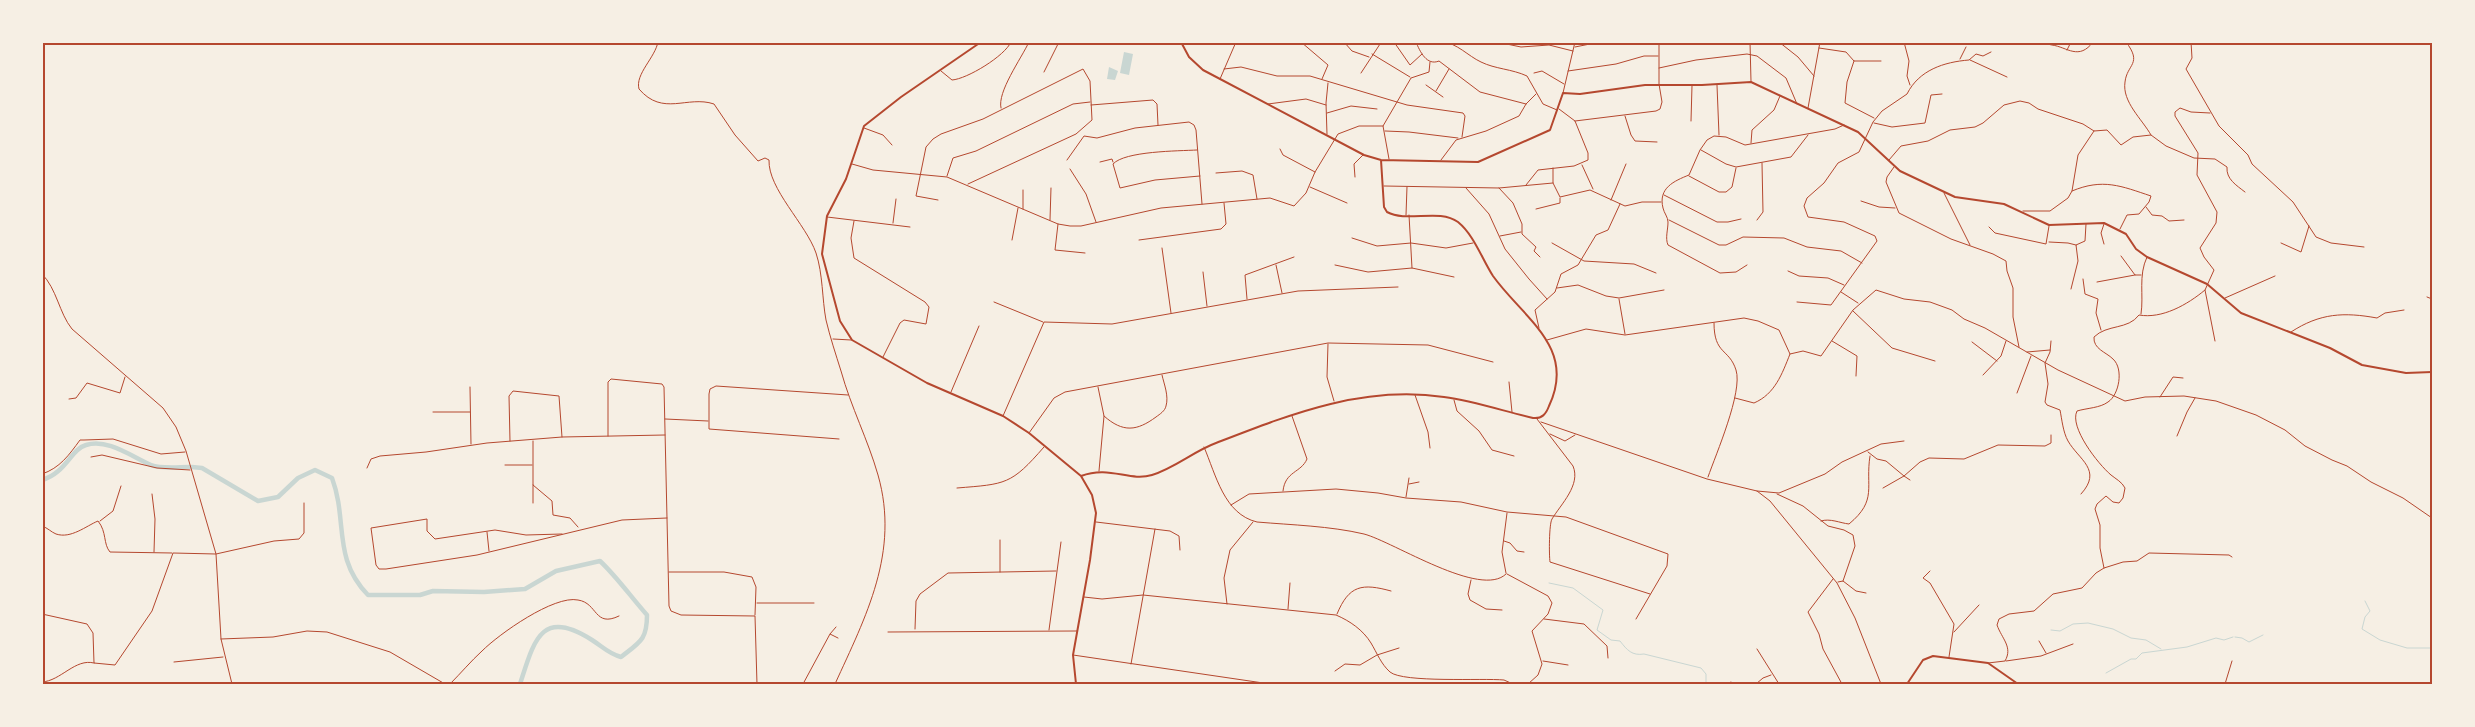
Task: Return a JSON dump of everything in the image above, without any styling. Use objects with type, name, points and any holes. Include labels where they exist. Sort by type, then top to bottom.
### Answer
[{"type":"street","points":[[658,42],[654,54],[638,81],[639,89],[642,93],[662,104],[702,102],[714,104],[735,135],[758,161],[765,158],[769,160],[771,176],[794,212],[817,255],[826,320],[849,395],[873,460],[882,494],[885,546],[881,571],[873,596],[835,684]]},
{"type":"street","points":[[852,340],[840,321],[822,254],[827,216],[851,164],[864,128],[872,118],[981,42]]},
{"type":"street","points":[[941,71],[952,80],[962,78],[1004,52],[1011,42]]},
{"type":"street","points":[[1002,109],[1000,100],[1003,87],[1012,76],[1029,42]]},
{"type":"street","points":[[1044,72],[1059,42]]},
{"type":"street","points":[[1181,42],[1197,66],[1364,155],[1381,160],[1440,162],[1478,162],[1550,130],[1563,93],[1575,42]]},
{"type":"street","points":[[1220,79],[1236,42]]},
{"type":"street","points":[[1300,42],[1328,65],[1321,80]]},
{"type":"street","points":[[1344,42],[1352,51],[1370,57]]},
{"type":"street","points":[[1394,42],[1410,65],[1422,54]]},
{"type":"street","points":[[1416,42],[1422,54],[1430,61],[1439,61],[1480,92],[1526,104]]},
{"type":"street","points":[[1443,42],[1453,44],[1462,52],[1484,64],[1526,76],[1543,104],[1558,110],[1576,121],[1589,156],[1588,160],[1582,165],[1538,170],[1526,185]]},
{"type":"street","points":[[1497,42],[1521,48],[1548,45],[1574,51]]},
{"type":"street","points":[[1574,48],[1600,42]]},
{"type":"street","points":[[1576,121],[1660,109],[1662,100],[1658,84],[1659,42]]},
{"type":"street","points":[[1750,42],[1751,82]]},
{"type":"street","points":[[1779,42],[1796,55],[1814,76]]},
{"type":"street","points":[[1816,42],[1819,47],[1846,52],[1854,61],[1881,61]]},
{"type":"street","points":[[1808,109],[1820,42]]},
{"type":"street","points":[[1904,42],[1909,61],[1907,76],[1910,87]]},
{"type":"street","points":[[2028,42],[2055,44],[2067,51],[2085,50],[2093,42]]},
{"type":"street","points":[[2067,51],[2071,42]]},
{"type":"street","points":[[2126,42],[2132,50],[2134,62],[2125,81],[2127,96],[2151,136],[2166,146],[2200,158],[2216,159],[2226,166],[2230,179],[2245,192]]},
{"type":"street","points":[[2190,42],[2192,58],[2186,69],[2218,126],[2248,155],[2252,164],[2293,202],[2310,225],[2315,236],[2322,240],[2364,247]]},
{"type":"street","points":[[1361,73],[1380,43]]},
{"type":"street","points":[[1960,60],[1966,47]]},
{"type":"street","points":[[1970,60],[1976,54],[1983,56],[1992,52]]},
{"type":"street","points":[[1372,54],[1411,78]]},
{"type":"street","points":[[1659,68],[1696,60],[1751,54],[1760,57],[1783,74],[1797,104]]},
{"type":"street","points":[[1568,71],[1616,64],[1644,56],[1659,56]]},
{"type":"street","points":[[1798,302],[1828,306],[1846,286],[1876,243],[1875,236],[1844,222],[1811,218],[1806,214],[1804,206],[1806,198],[1824,183],[1838,163],[1859,152],[1873,122],[1896,100],[1907,94],[1910,87],[1931,69],[1960,60],[1970,60],[2007,77]]},
{"type":"street","points":[[1388,159],[1383,126],[1395,102],[1411,78],[1429,72],[1430,61]]},
{"type":"street","points":[[1854,61],[1847,82],[1845,103],[1876,119]]},
{"type":"street","points":[[938,200],[916,196],[926,147],[933,139],[1049,87],[1080,68],[1089,77],[1092,120],[1076,134],[967,185]]},
{"type":"street","points":[[1224,69],[1250,68],[1277,76],[1305,76],[1395,102],[1463,113],[1465,116],[1462,137]]},
{"type":"street","points":[[1436,91],[1450,69]]},
{"type":"street","points":[[1534,73],[1542,71],[1565,84]]},
{"type":"street","points":[[1327,135],[1326,105],[1329,82]]},
{"type":"street","points":[[1563,93],[1580,94],[1658,84],[1692,86],[1751,82],[1844,125],[1865,137],[1904,173],[1959,198],[2002,203],[2023,211],[2049,225],[2104,223],[2127,236],[2136,249],[2147,257],[2207,284],[2225,298],[2237,311],[2249,317],[2290,332],[2367,366],[2406,373],[2432,372]]},
{"type":"street","points":[[1717,85],[1719,136]]},
{"type":"street","points":[[1426,86],[1443,96]]},
{"type":"street","points":[[1691,121],[1692,86]]},
{"type":"street","points":[[1384,131],[1458,138],[1480,133],[1517,118],[1522,113],[1526,104],[1536,94]]},
{"type":"street","points":[[1873,122],[1892,127],[1925,123],[1931,95],[1942,94]]},
{"type":"street","points":[[1752,144],[1750,132],[1774,110],[1780,96]]},
{"type":"street","points":[[1268,104],[1306,98],[1326,105]]},
{"type":"street","points":[[1091,105],[1153,100],[1157,104],[1158,126]]},
{"type":"street","points":[[1888,160],[1901,146],[1928,141],[1950,130],[1975,127],[1983,123],[2004,105],[2020,101],[2084,124],[2094,131],[2107,130],[2121,146],[2133,138],[2151,136]]},
{"type":"street","points":[[947,177],[953,158],[976,151],[1073,104],[1091,102]]},
{"type":"street","points":[[1326,114],[1351,106],[1377,109]]},
{"type":"street","points":[[2104,568],[2100,525],[2095,509],[2097,504],[2106,496],[2113,502],[2119,503],[2123,498],[2125,488],[2109,474],[2090,450],[2076,425],[2077,411],[2104,404],[2114,396],[2119,380],[2117,365],[2114,360],[2097,347],[2093,340],[2095,335],[2101,331],[2130,323],[2141,315],[2152,316],[2171,310],[2204,290],[2213,269],[2200,248],[2216,223],[2217,213],[2208,191],[2198,176],[2200,158],[2175,114],[2180,108],[2191,112],[2211,113]]},
{"type":"street","points":[[1625,115],[1631,135],[1635,141],[1657,142]]},
{"type":"street","points":[[1067,160],[1084,136],[1097,138],[1135,128],[1192,123],[1196,130],[1202,204]]},
{"type":"street","points":[[1747,265],[1736,272],[1720,273],[1674,249],[1667,242],[1669,220],[1662,202],[1663,195],[1669,185],[1689,175],[1700,150],[1709,138],[1719,136],[1742,145],[1809,134],[1844,125]]},
{"type":"street","points":[[851,164],[873,170],[947,177],[1058,224],[1081,226],[1151,209],[1202,204],[1273,198],[1294,206],[1310,186],[1316,172],[1339,134],[1360,126],[1383,126]]},
{"type":"street","points":[[864,128],[883,135],[892,145]]},
{"type":"street","points":[[2023,211],[2050,211],[2068,198],[2072,191],[2078,155],[2094,131]]},
{"type":"street","points":[[1700,150],[1726,164],[1736,167],[1793,156],[1809,134]]},
{"type":"street","points":[[1440,162],[1447,149],[1458,138]]},
{"type":"street","points":[[1280,149],[1282,155],[1316,172]]},
{"type":"street","points":[[1113,163],[1136,156],[1198,150]]},
{"type":"street","points":[[1355,177],[1354,164],[1364,155]]},
{"type":"street","points":[[1100,162],[1112,159],[1120,188],[1155,180],[1200,176]]},
{"type":"street","points":[[1381,160],[1387,212],[1453,219],[1463,227],[1498,282],[1547,340],[1556,359],[1557,378],[1552,399],[1546,412],[1537,419]]},
{"type":"street","points":[[1757,220],[1762,212],[1761,162]]},
{"type":"street","points":[[1611,200],[1626,164]]},
{"type":"street","points":[[1582,165],[1592,184],[1592,190]]},
{"type":"street","points":[[1895,166],[1886,180],[1896,208],[1904,216],[1951,239],[2006,261],[2007,271],[2014,288],[2013,317],[2019,347]]},
{"type":"street","points":[[1689,175],[1720,192],[1726,192],[1732,187],[1736,167]]},
{"type":"street","points":[[1536,209],[1560,203],[1560,197],[1553,183],[1553,168]]},
{"type":"street","points":[[1070,169],[1086,194],[1096,222]]},
{"type":"street","points":[[1216,174],[1242,171],[1253,175],[1257,199]]},
{"type":"street","points":[[1383,186],[1499,188],[1553,183]]},
{"type":"street","points":[[2072,191],[2088,184],[2112,184],[2151,196],[2146,206],[2137,215],[2127,215],[2119,230]]},
{"type":"street","points":[[1310,186],[1347,203]]},
{"type":"street","points":[[1407,186],[1412,268]]},
{"type":"street","points":[[1050,220],[1051,188]]},
{"type":"street","points":[[1466,188],[1489,214],[1505,248],[1529,279],[1548,299]]},
{"type":"street","points":[[1499,188],[1513,203],[1522,224],[1521,232]]},
{"type":"street","points":[[1023,190],[1023,209]]},
{"type":"street","points":[[1560,197],[1592,190],[1628,206],[1642,202],[1662,202]]},
{"type":"street","points":[[1942,190],[1970,245]]},
{"type":"street","points":[[1663,195],[1717,222],[1728,222],[1741,218]]},
{"type":"street","points":[[892,224],[896,199]]},
{"type":"street","points":[[1862,201],[1879,207],[1896,208]]},
{"type":"street","points":[[1139,240],[1221,230],[1226,224],[1224,203]]},
{"type":"street","points":[[1539,329],[1535,310],[1548,299],[1556,288],[1560,275],[1577,265],[1596,235],[1608,230],[1620,204]]},
{"type":"street","points":[[2146,206],[2152,215],[2162,216],[2170,221],[2184,220]]},
{"type":"street","points":[[1012,240],[1018,208]]},
{"type":"street","points":[[827,216],[910,227]]},
{"type":"street","points":[[1669,220],[1719,245],[1726,245],[1747,237],[1784,238],[1807,247],[1842,251],[1862,263]]},
{"type":"street","points":[[854,221],[851,238],[854,258],[926,302],[929,307],[926,324],[904,320],[900,323],[883,357]]},
{"type":"street","points":[[1989,227],[1995,234],[2048,242],[2068,242],[2076,245],[2086,239],[2086,223]]},
{"type":"street","points":[[2104,223],[2102,232],[2104,244]]},
{"type":"street","points":[[1058,224],[1055,250],[1085,254]]},
{"type":"street","points":[[2048,242],[2049,225]]},
{"type":"street","points":[[2281,242],[2301,252],[2310,225]]},
{"type":"street","points":[[1499,236],[1521,232]]},
{"type":"street","points":[[1521,232],[1536,247],[1534,251],[1540,257]]},
{"type":"street","points":[[1352,238],[1376,246],[1411,243],[1446,248],[1473,243]]},
{"type":"street","points":[[1552,243],[1587,262],[1634,264],[1656,272]]},
{"type":"street","points":[[2071,289],[2078,261],[2076,245]]},
{"type":"street","points":[[1162,248],[1171,314]]},
{"type":"street","points":[[2121,256],[2135,275]]},
{"type":"street","points":[[1247,299],[1245,274],[1276,265],[1294,257]]},
{"type":"street","points":[[2141,315],[2142,275],[2147,257]]},
{"type":"street","points":[[1276,265],[1282,293]]},
{"type":"street","points":[[1335,265],[1365,272],[1412,268],[1454,277]]},
{"type":"street","points":[[1788,271],[1796,276],[1828,278],[1846,286]]},
{"type":"street","points":[[1202,272],[1208,307]]},
{"type":"street","points":[[42,274],[48,280],[64,319],[72,330],[163,408],[176,426],[186,451],[216,554],[221,639],[232,684]]},
{"type":"street","points":[[2097,282],[2142,275]]},
{"type":"street","points":[[2225,298],[2275,276]]},
{"type":"street","points":[[2083,279],[2084,293],[2098,299],[2096,313],[2101,331]]},
{"type":"street","points":[[1556,288],[1578,284],[1606,296],[1619,298],[1664,290]]},
{"type":"street","points":[[994,302],[1044,322],[1112,324],[1282,293],[1310,290],[1398,287]]},
{"type":"street","points":[[1790,354],[1803,351],[1820,357],[1853,310],[1878,290],[1904,299],[1930,302],[1952,310],[1964,319],[2019,347],[2045,363],[2127,401],[2180,395],[2234,407],[2275,424],[2305,446],[2348,466],[2432,518]]},
{"type":"street","points":[[2204,290],[2215,341]]},
{"type":"street","points":[[1841,292],[1859,304]]},
{"type":"street","points":[[2427,297],[2432,299]]},
{"type":"street","points":[[1619,298],[1625,335]]},
{"type":"street","points":[[1853,310],[1892,348],[1935,361]]},
{"type":"street","points":[[2290,332],[2328,315],[2359,314],[2377,318],[2387,313],[2404,310]]},
{"type":"street","points":[[1547,340],[1586,329],[1625,335],[1749,318],[1774,327],[1781,333],[1790,354],[1778,379],[1766,396],[1752,403],[1735,398]]},
{"type":"street","points":[[1003,416],[1044,322]]},
{"type":"street","points":[[1708,479],[1735,398],[1737,372],[1715,342],[1714,323]]},
{"type":"street","points":[[950,393],[979,326]]},
{"type":"street","points":[[832,340],[852,340],[927,383],[1003,416],[1028,433],[1081,476],[1095,501],[1096,522],[1073,655],[1076,684]]},
{"type":"street","points":[[1832,341],[1857,356],[1856,376]]},
{"type":"street","points":[[1983,375],[1997,361],[2006,341]]},
{"type":"street","points":[[2051,341],[2045,363],[2048,384],[2045,403],[2060,409],[2066,437],[2084,460],[2088,470],[2088,484],[2081,494]]},
{"type":"street","points":[[1972,342],[1997,361]]},
{"type":"street","points":[[1028,433],[1059,395],[1328,343],[1428,345],[1493,362]]},
{"type":"street","points":[[1328,343],[1327,377],[1334,402]]},
{"type":"street","points":[[2026,352],[2050,350]]},
{"type":"street","points":[[2017,393],[2031,355]]},
{"type":"street","points":[[1104,416],[1112,423],[1122,426],[1143,427],[1166,407],[1162,375]]},
{"type":"street","points":[[69,399],[76,398],[87,384],[120,394],[125,376]]},
{"type":"street","points":[[2160,396],[2173,377],[2183,378]]},
{"type":"street","points":[[608,436],[608,390],[611,379],[657,382],[662,384],[664,387],[669,606],[676,615],[756,616]]},
{"type":"street","points":[[1509,382],[1512,412]]},
{"type":"street","points":[[839,439],[709,429],[709,394],[714,386],[849,395]]},
{"type":"street","points":[[470,387],[472,445]]},
{"type":"street","points":[[1098,387],[1104,416],[1099,471]]},
{"type":"street","points":[[510,441],[510,396],[513,392],[559,396],[562,438]]},
{"type":"street","points":[[1415,395],[1428,432],[1430,448]]},
{"type":"street","points":[[1081,476],[1099,471],[1150,476],[1204,447],[1334,402],[1366,396],[1415,395],[1454,398],[1537,419],[1575,435],[1708,479],[1758,491],[1777,493],[1803,506],[1828,526],[1849,532],[1855,539],[1847,573],[1842,581],[1837,583]]},
{"type":"street","points":[[1454,398],[1457,411],[1479,431],[1491,448],[1514,456]]},
{"type":"street","points":[[2177,436],[2187,412],[2196,398]]},
{"type":"street","points":[[433,412],[471,412]]},
{"type":"street","points":[[1283,492],[1286,479],[1308,459],[1292,416]]},
{"type":"street","points":[[665,419],[709,422]]},
{"type":"street","points":[[1541,422],[1574,466],[1575,472],[1571,488],[1551,522],[1550,559],[1552,564],[1650,595]]},
{"type":"street","points":[[1548,433],[1564,441],[1575,435]]},
{"type":"street","points":[[367,468],[371,459],[380,456],[472,445],[562,438],[665,435]]},
{"type":"street","points":[[1883,488],[1904,476],[1920,462],[1929,458],[1964,460],[1998,445],[2045,446],[2051,443],[2052,435]]},
{"type":"street","points":[[42,474],[56,468],[74,451],[80,440],[113,439],[161,454],[186,451]]},
{"type":"street","points":[[533,440],[533,503]]},
{"type":"street","points":[[1777,493],[1825,474],[1844,461],[1868,452],[1881,444],[1904,442]]},
{"type":"street","points":[[957,488],[992,486],[1007,481],[1019,475],[1045,447]]},
{"type":"street","points":[[1204,447],[1231,505],[1242,516],[1253,521],[1367,535],[1471,579],[1500,579],[1506,574]]},
{"type":"street","points":[[1868,452],[1886,461],[1910,480]]},
{"type":"street","points":[[91,457],[102,455],[157,468],[190,470]]},
{"type":"street","points":[[1820,521],[1828,519],[1840,524],[1849,524],[1865,508],[1870,490],[1868,473],[1871,455]]},
{"type":"street","points":[[505,465],[533,465]]},
{"type":"street","points":[[1406,498],[1409,478]]},
{"type":"street","points":[[532,482],[552,501],[553,515],[570,518],[579,528]]},
{"type":"street","points":[[1409,484],[1419,482]]},
{"type":"street","points":[[42,526],[55,534],[63,534],[85,529],[99,522],[113,511],[121,486]]},
{"type":"street","points":[[1231,505],[1245,495],[1336,489],[1406,498],[1461,502],[1507,512],[1555,515],[1568,518],[1667,553],[1667,566],[1636,619]]},
{"type":"street","points":[[1758,491],[1788,520],[1802,542],[1834,578],[1855,618],[1881,684]]},
{"type":"street","points":[[152,494],[155,519],[154,552]]},
{"type":"street","points":[[99,522],[106,536],[107,549],[110,552],[216,554],[274,541],[299,539],[304,533],[304,503]]},
{"type":"street","points":[[1506,574],[1502,552],[1507,512]]},
{"type":"street","points":[[562,534],[526,535],[506,531],[487,531],[435,539],[427,531],[427,519],[371,528],[374,559],[379,568],[490,552],[562,534],[579,528],[622,520],[667,518]]},
{"type":"street","points":[[1227,605],[1224,578],[1230,550],[1253,521]]},
{"type":"street","points":[[1096,522],[1177,533],[1180,550]]},
{"type":"street","points":[[1130,664],[1155,529]]},
{"type":"street","points":[[487,531],[490,552]]},
{"type":"street","points":[[1000,540],[1000,572]]},
{"type":"street","points":[[1050,630],[1061,542]]},
{"type":"street","points":[[1504,542],[1510,543],[1517,551],[1524,552]]},
{"type":"street","points":[[2005,661],[2008,646],[1997,626],[1998,620],[2009,614],[2034,611],[2054,594],[2080,590],[2096,573],[2104,568],[2136,560],[2154,552],[2229,555],[2232,557]]},
{"type":"street","points":[[42,682],[52,680],[84,662],[115,665],[134,640],[157,601],[173,553]]},
{"type":"street","points":[[669,572],[716,571],[746,574],[752,577],[755,582],[756,603],[757,684]]},
{"type":"street","points":[[915,631],[916,601],[920,594],[941,576],[956,572],[1056,571]]},
{"type":"street","points":[[1930,571],[1922,578],[1930,583],[1953,621],[1949,658]]},
{"type":"street","points":[[1506,574],[1551,599],[1551,609],[1544,619],[1534,627],[1532,635],[1542,661],[1538,675],[1528,684]]},
{"type":"street","points":[[1834,578],[1808,612],[1820,634],[1823,649],[1842,684]]},
{"type":"street","points":[[1471,579],[1468,594],[1470,600],[1486,609],[1502,610]]},
{"type":"street","points":[[1842,581],[1856,591],[1866,593]]},
{"type":"street","points":[[1288,610],[1290,583]]},
{"type":"street","points":[[1336,615],[1346,596],[1354,589],[1373,586],[1391,591]]},
{"type":"street","points":[[1083,597],[1102,599],[1142,594],[1227,605],[1336,615],[1349,621],[1366,635],[1389,671],[1399,676],[1504,680],[1513,684]]},
{"type":"street","points":[[450,684],[482,650],[498,638],[562,600],[577,599],[588,602],[598,616],[605,620],[619,616]]},
{"type":"street","points":[[756,603],[814,603]]},
{"type":"street","points":[[1953,633],[1979,605]]},
{"type":"street","points":[[42,614],[77,621],[90,626],[95,646],[94,663]]},
{"type":"street","points":[[1544,619],[1584,624],[1607,646],[1608,658]]},
{"type":"street","points":[[803,684],[830,634],[836,627]]},
{"type":"street","points":[[221,639],[273,637],[307,631],[327,632],[390,652],[445,684]]},
{"type":"street","points":[[888,632],[1077,631]]},
{"type":"street","points":[[830,634],[838,638]]},
{"type":"street","points":[[2039,641],[2046,654]]},
{"type":"street","points":[[1907,684],[1926,658],[1936,656],[1988,663],[2036,657],[2073,644]]},
{"type":"street","points":[[1336,670],[1345,664],[1360,665],[1377,655],[1399,648]]},
{"type":"street","points":[[1757,649],[1779,684]]},
{"type":"street","points":[[1073,655],[1254,684],[1270,684]]},
{"type":"street","points":[[174,662],[194,662],[224,657]]},
{"type":"street","points":[[1542,661],[1568,665]]},
{"type":"street","points":[[2225,684],[2232,661]]},
{"type":"street","points":[[1988,663],[2018,684]]},
{"type":"street","points":[[1756,684],[1763,678],[1772,675]]},
{"type":"street","points":[[50,684],[52,680]]},
{"type":"shaded area","points":[[1124,52],[1133,54],[1129,75],[1120,73]]},
{"type":"shaded area","points":[[1109,67],[1118,71],[1115,80],[1107,79]]},
{"type":"waterway","points":[[42,480],[50,477],[63,467],[81,447],[94,444],[103,444],[120,449],[155,466],[189,467]]},
{"type":"waterway","points":[[192,467],[202,468],[258,501],[278,497],[298,478],[315,470],[332,478],[337,494],[342,539],[349,567],[368,595],[420,595],[433,591],[484,592],[525,589],[556,571],[600,561],[647,615],[646,630],[641,640],[621,657],[609,652],[575,631],[561,627],[550,628],[535,642],[520,684]]},
{"type":"waterway","points":[[1549,583],[1573,588],[1603,610],[1597,630],[1611,640],[1620,641],[1633,653],[1701,668],[1706,674],[1706,683],[1703,684]]},
{"type":"waterway","points":[[2365,601],[2370,611],[2365,617],[2362,629],[2380,640],[2407,648],[2432,648]]},
{"type":"waterway","points":[[2051,630],[2060,631],[2073,624],[2088,623],[2113,629],[2131,638],[2146,640],[2161,649]]},
{"type":"waterway","points":[[2235,637],[2249,642],[2263,635]]},
{"type":"waterway","points":[[2106,673],[2131,659],[2136,659],[2142,653],[2187,647],[2216,638],[2224,640],[2233,637]]}]
